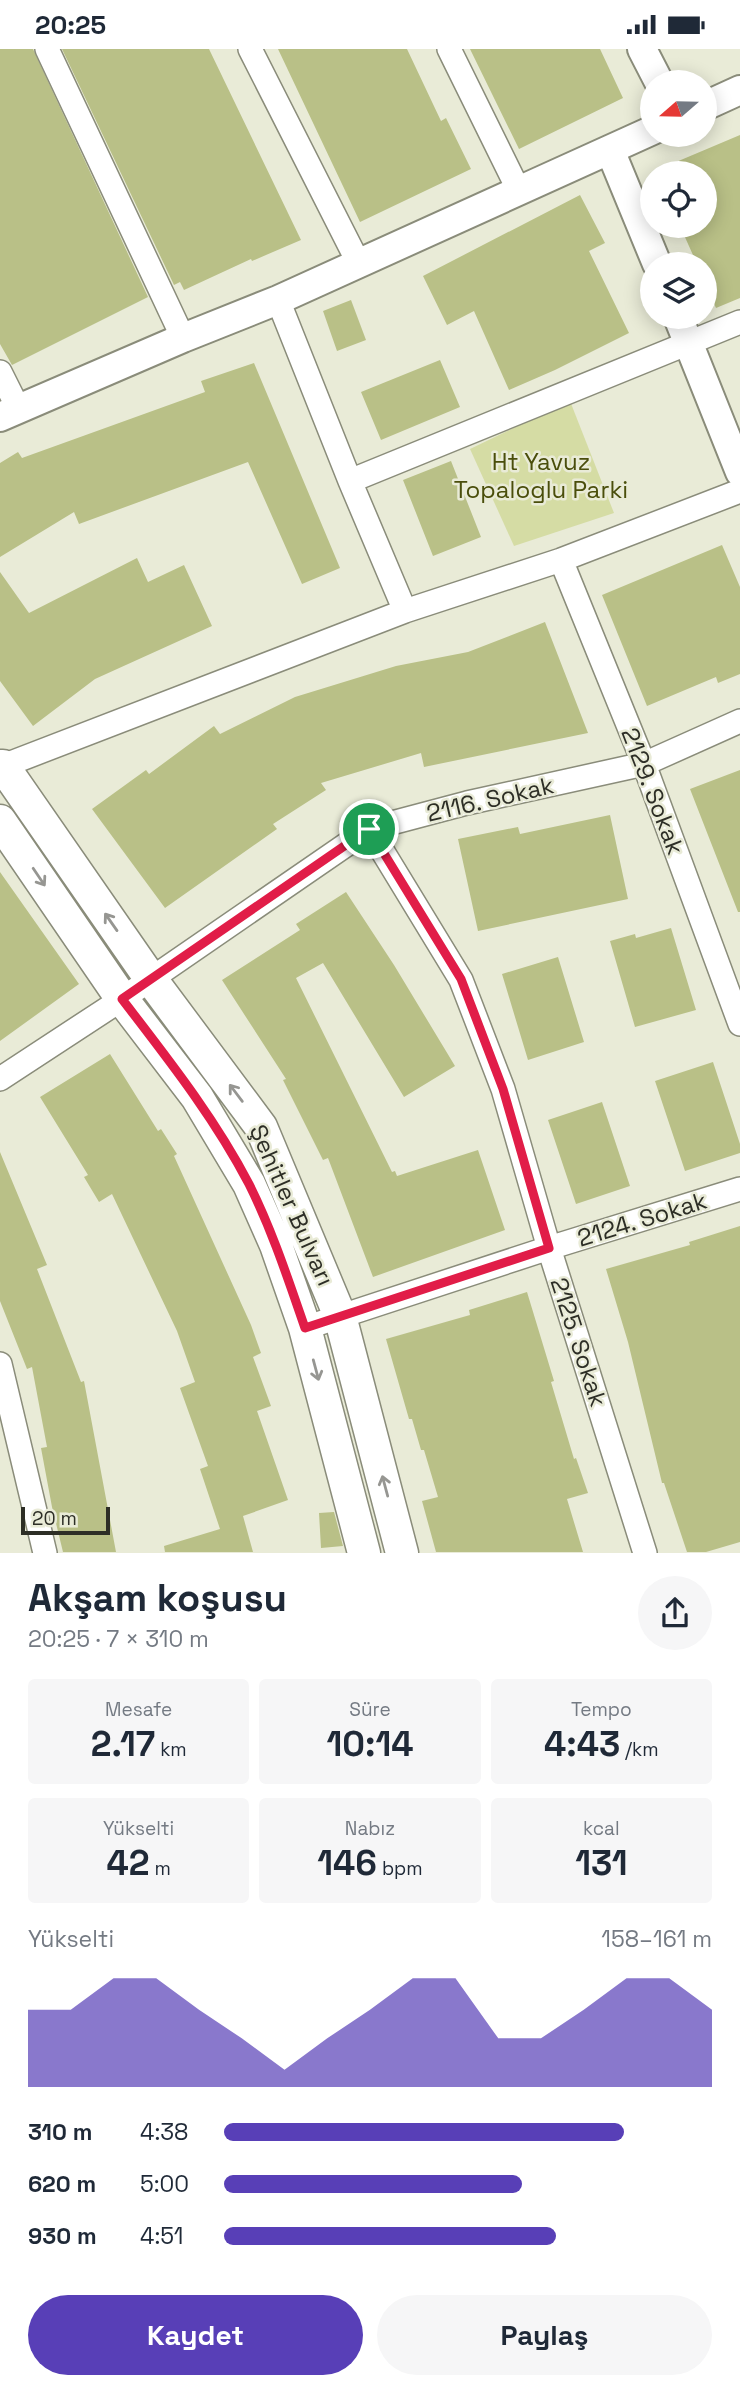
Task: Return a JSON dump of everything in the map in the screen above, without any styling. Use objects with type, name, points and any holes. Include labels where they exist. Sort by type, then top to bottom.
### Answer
[{"type":"main road","name":"Şehitler Bulvarı","points":[[1,766],[150,978],[261,1127],[340,1316],[402,1552]]},
{"type":"main road","name":"Şehitler Bulvarı","points":[[0,821],[122,999],[197,1097],[249,1184],[276,1244],[305,1328],[363,1552]]},
{"type":"street","points":[[47,49],[183,338]]},
{"type":"street","points":[[250,49],[359,264]]},
{"type":"street","points":[[449,49],[519,191]]},
{"type":"street","points":[[642,49],[653,70]]},
{"type":"street","points":[[718,100],[740,90]]},
{"type":"street","points":[[0,372],[9,412],[278,300],[640,136]]},
{"type":"street","points":[[610,150],[652,252]]},
{"type":"street","points":[[278,300],[405,611]]},
{"type":"street","points":[[350,481],[740,322]]},
{"type":"street","points":[[683,329],[740,472]]},
{"type":"street","points":[[1,766],[405,611],[561,560],[740,491]]},
{"type":"street","name":"2129. Sokak","points":[[561,560],[644,765],[740,1024]]},
{"type":"street","name":"2116. Sokak","points":[[0,1079],[122,999],[369,829],[467,803],[644,765],[740,720]]},
{"type":"street","name":"2125. Sokak","points":[[369,829],[461,979],[503,1089],[549,1248],[645,1552]]},
{"type":"street","name":"2124. Sokak","points":[[305,1328],[740,1189]]},
{"type":"street","points":[[1,1370],[45,1552]]},
{"type":"green space","name":"Ht Yavuz Topaloglu Parki","points":[[570,401],[614,513],[514,546],[470,449]]},
{"type":"building","points":[[0,49],[33,49],[148,297],[12,365],[0,344]]},
{"type":"building","points":[[62,49],[209,49],[301,240],[252,261],[251,259],[184,290],[180,282],[174,285]]},
{"type":"building","points":[[278,49],[407,49],[441,121],[446,118],[471,169],[360,222]]},
{"type":"building","points":[[470,49],[600,49],[623,98],[519,149]]},
{"type":"building","points":[[740,135],[740,298],[717,308],[717,252],[692,252],[685,238],[717,238],[717,161],[678,161],[712,147],[718,147],[718,144]]},
{"type":"building","points":[[580,195],[605,243],[589,251],[629,333],[509,390],[474,311],[447,325],[423,276]]},
{"type":"building","points":[[351,300],[366,340],[337,351],[323,311]]},
{"type":"building","points":[[440,360],[460,407],[381,440],[361,392]]},
{"type":"building","points":[[254,363],[340,568],[302,584],[248,462],[79,524],[74,512],[0,557],[0,463],[18,452],[22,458],[205,392],[201,381]]},
{"type":"building","points":[[451,461],[481,537],[433,556],[403,480]]},
{"type":"building","points":[[722,545],[740,587],[740,674],[718,683],[716,677],[647,706],[602,595]]},
{"type":"building","points":[[137,558],[148,582],[184,565],[212,626],[95,679],[33,726],[0,681],[0,572],[29,613]]},
{"type":"building","points":[[545,622],[588,733],[424,767],[421,753],[321,783],[326,790],[273,824],[277,829],[165,908],[92,809],[146,770],[149,774],[214,726],[220,734],[295,697],[396,666],[468,652]]},
{"type":"building","points":[[740,770],[740,912],[738,912],[690,789]]},
{"type":"building","points":[[610,815],[628,899],[478,931],[458,839],[518,827],[520,834]]},
{"type":"building","points":[[0,872],[79,984],[0,1041]]},
{"type":"building","points":[[346,892],[455,1066],[404,1097],[323,963],[296,978],[392,1172],[395,1171],[397,1176],[478,1150],[505,1230],[373,1277],[328,1158],[323,1160],[283,1080],[286,1079],[222,980],[300,930],[296,924]]},
{"type":"building","points":[[671,928],[696,1010],[635,1027],[610,941],[635,934],[636,938]]},
{"type":"building","points":[[558,957],[584,1042],[528,1060],[502,974]]},
{"type":"building","points":[[110,1054],[158,1131],[161,1129],[177,1154],[174,1156],[251,1325],[261,1353],[253,1357],[271,1406],[257,1411],[288,1500],[243,1516],[253,1552],[165,1552],[164,1546],[220,1529],[200,1469],[208,1466],[180,1388],[195,1382],[177,1331],[112,1194],[99,1202],[84,1177],[88,1175],[40,1097]]},
{"type":"building","points":[[713,1062],[740,1144],[740,1153],[685,1171],[655,1081]]},
{"type":"building","points":[[602,1102],[630,1186],[576,1204],[548,1120]]},
{"type":"building","points":[[0,1152],[47,1265],[37,1269],[81,1382],[84,1381],[116,1552],[63,1552],[41,1448],[47,1447],[32,1367],[27,1369],[0,1301]]},
{"type":"building","points":[[740,1226],[740,1542],[706,1552],[687,1552],[662,1483],[628,1342],[606,1269],[690,1245],[689,1242]]},
{"type":"building","points":[[527,1292],[574,1459],[576,1458],[588,1493],[567,1499],[583,1552],[436,1552],[422,1501],[438,1497],[424,1450],[421,1450],[412,1419],[409,1419],[386,1339],[470,1315],[469,1310]]},
{"type":"building","points":[[334,1512],[343,1546],[321,1548],[319,1513]]},
{"type":"route","points":[[369,829],[461,979],[503,1089],[549,1248],[305,1328],[276,1244],[249,1184],[197,1097],[122,999],[369,829]]}]
